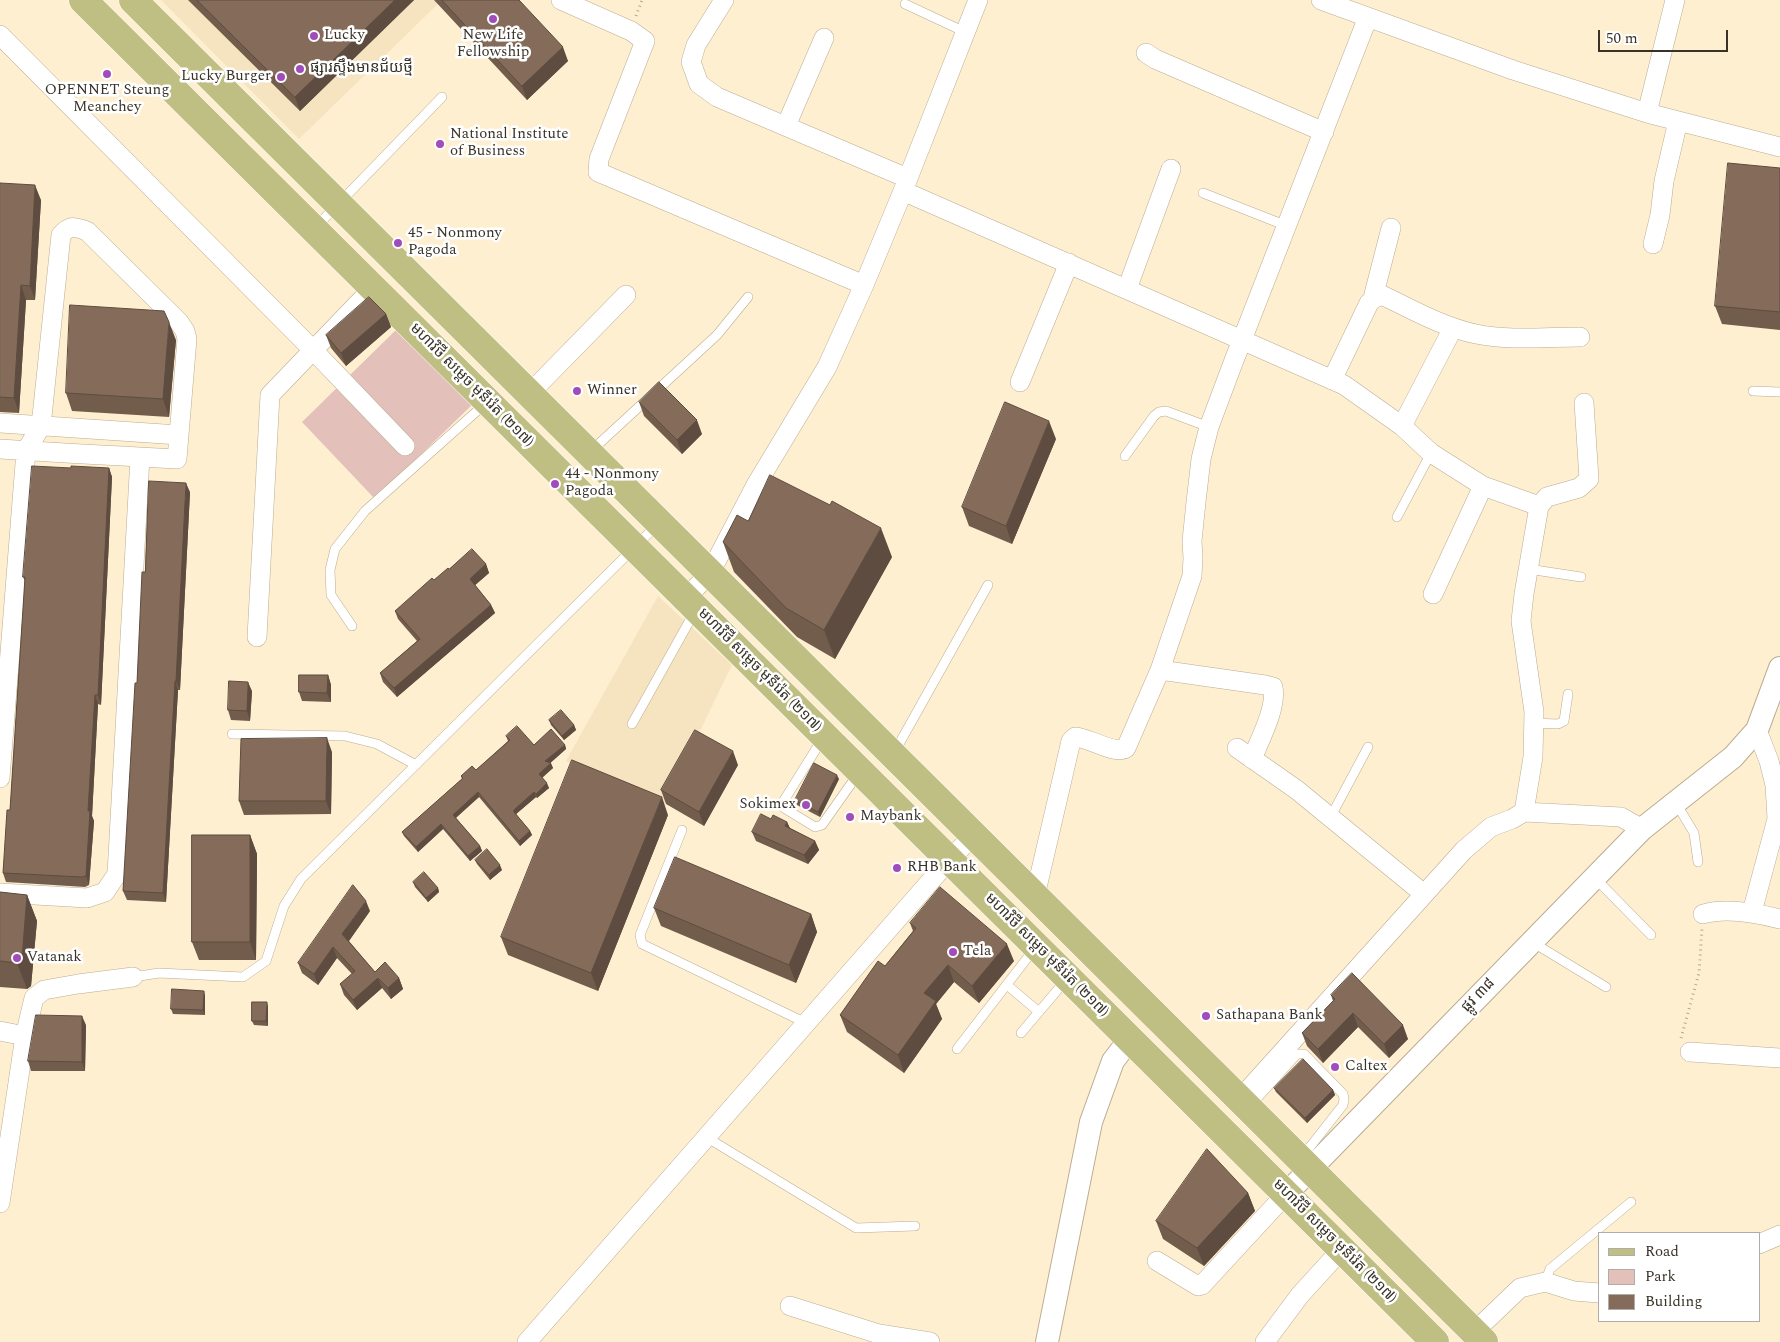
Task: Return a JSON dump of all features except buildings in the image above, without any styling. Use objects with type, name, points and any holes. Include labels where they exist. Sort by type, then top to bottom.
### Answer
[{"type":"main road","name":"មហាវិថី សម្តេច មុនីរ៉េត (២១៧)","points":[[83,0],[1435,1342]]},
{"type":"main road","points":[[133,0],[1479,1337]]},
{"type":"street","points":[[561,0],[589,6],[646,41],[599,158],[598,172],[864,285]]},
{"type":"street","points":[[724,0],[696,45],[691,62],[699,84],[717,97],[786,126],[905,185],[1127,290],[1344,385],[1402,426],[1430,453],[1483,486],[1539,506]]},
{"type":"street","points":[[691,603],[710,573],[756,485],[827,367],[864,285],[978,0]]},
{"type":"street","points":[[1321,0],[1513,70],[1647,113],[1780,147]]},
{"type":"street","points":[[1647,113],[1675,0]]},
{"type":"street","points":[[1035,896],[1071,741],[1075,737],[1083,737],[1116,750],[1124,750],[1160,670],[1192,576],[1192,541],[1196,502],[1201,459],[1209,427],[1368,17]]},
{"type":"street","points":[[0,35],[314,350],[405,446]]},
{"type":"street","points":[[786,126],[824,38]]},
{"type":"street","points":[[1146,53],[1155,59],[1324,132]]},
{"type":"street","points":[[1653,244],[1678,121]]},
{"type":"street","points":[[1127,290],[1171,169]]},
{"type":"street","points":[[0,449],[26,451],[177,459],[187,339],[185,331],[179,322],[87,231],[74,226],[67,228],[61,235],[41,426],[26,451],[0,778]]},
{"type":"street","points":[[1376,297],[1374,294],[1390,228]]},
{"type":"street","points":[[1020,382],[1069,263]]},
{"type":"street","points":[[257,637],[270,395],[373,288]]},
{"type":"street","points":[[529,394],[626,295]]},
{"type":"street","points":[[1332,380],[1369,303],[1376,297],[1384,296],[1452,328],[1477,335],[1580,337]]},
{"type":"street","points":[[1402,426],[1452,328]]},
{"type":"street","points":[[1524,812],[1533,756],[1534,723],[1521,621],[1528,569],[1539,506],[1548,497],[1579,488],[1588,479],[1584,403]]},
{"type":"street","points":[[0,423],[178,434]]},
{"type":"street","points":[[0,893],[88,898],[105,892],[117,874],[140,457]]},
{"type":"street","points":[[1433,594],[1483,486]]},
{"type":"street","name":"ផ្លូវ ៣៨","points":[[1157,1261],[1198,1286],[1202,1285],[1286,1194],[1305,1164],[1532,942],[1642,830],[1733,758],[1757,730],[1776,690],[1780,668]]},
{"type":"street","points":[[1160,670],[1273,687],[1273,705],[1245,754],[1297,790],[1424,894]]},
{"type":"street","points":[[1752,912],[1777,819],[1773,777],[1757,730]]},
{"type":"street","points":[[1244,1103],[1424,894],[1464,850],[1491,827],[1524,812],[1620,817],[1642,830]]},
{"type":"street","points":[[527,1342],[949,860],[974,835]]},
{"type":"street","points":[[1703,914],[1710,912],[1752,912],[1780,919]]},
{"type":"street","points":[[0,1202],[25,1036],[34,998],[44,990],[134,977]]},
{"type":"street","points":[[0,1030],[25,1036]]},
{"type":"street","points":[[1047,1342],[1091,1122],[1113,1061],[1130,1039]]},
{"type":"street","points":[[1690,1052],[1780,1058]]},
{"type":"street","points":[[1760,1244],[1780,1234]]},
{"type":"street","points":[[1265,1342],[1300,1295],[1342,1249]]},
{"type":"street","points":[[1479,1337],[1520,1288],[1545,1282],[1574,1291],[1598,1293]]},
{"type":"street","points":[[790,1306],[879,1334],[930,1342]]},
{"type":"lane","points":[[905,4],[965,32]]},
{"type":"lane","points":[[314,229],[442,97]]},
{"type":"lane","points":[[1203,193],[1287,227]]},
{"type":"lane","points":[[589,453],[717,335],[748,297]]},
{"type":"lane","points":[[1753,391],[1780,392]]},
{"type":"lane","points":[[352,626],[331,595],[330,570],[335,549],[366,511],[488,402]]},
{"type":"lane","points":[[1124,456],[1159,412],[1166,411],[1209,427]]},
{"type":"lane","points":[[1397,517],[1430,453]]},
{"type":"lane","points":[[134,977],[159,973],[243,977],[266,960],[284,906],[301,879],[660,523]]},
{"type":"lane","points":[[1528,569],[1581,577]]},
{"type":"lane","points":[[893,755],[988,585]]},
{"type":"lane","points":[[632,724],[691,603]]},
{"type":"lane","points":[[1534,723],[1558,724],[1564,721],[1568,694]]},
{"type":"lane","points":[[232,734],[345,736],[378,744],[416,765]]},
{"type":"lane","points":[[824,736],[784,802],[784,808],[815,827],[822,825],[860,771]]},
{"type":"lane","points":[[1330,818],[1368,746]]},
{"type":"lane","points":[[1676,802],[1694,834],[1698,862]]},
{"type":"lane","points":[[682,830],[640,934],[642,944],[806,1023]]},
{"type":"lane","points":[[1595,878],[1651,935]]},
{"type":"lane","points":[[1532,942],[1606,987]]},
{"type":"lane","points":[[957,1049],[1036,946]]},
{"type":"lane","points":[[1021,1033],[1068,978]]},
{"type":"lane","points":[[1007,984],[1039,1012]]},
{"type":"lane","points":[[1244,1103],[1297,1054],[1304,1054],[1343,1094],[1344,1099],[1305,1164]]},
{"type":"lane","points":[[706,1137],[856,1228],[915,1226]]},
{"type":"lane","points":[[1545,1282],[1550,1269],[1631,1202]]},
{"type":"path","points":[[1690,1052],[1684,1048],[1681,1041],[1699,972],[1703,914]]},
{"type":"shaded area","name":"ផ្សារស្ទឹងមានជ័យថ្មី","points":[[161,0],[442,0],[299,139]]},
{"type":"shaded area","points":[[658,596],[732,665],[661,811],[566,761]]},
{"type":"green space","points":[[401,325],[476,401],[375,499],[302,422]]},
{"type":"place","name":"New Life Fellowship","points":[[493,19]]},
{"type":"place","name":"Lucky","points":[[314,36]]},
{"type":"place","name":"ផ្សារស្ទឹងមានជ័យថ្មី","points":[[300,69]]},
{"type":"place","name":"OPENNET Steung Meanchey","points":[[107,74]]},
{"type":"place","name":"Lucky Burger","points":[[281,77]]},
{"type":"place","name":"National Institute of Business","points":[[440,144]]},
{"type":"place","name":"45 - Nonmony Pagoda","points":[[398,243]]},
{"type":"place","name":"Winner","points":[[577,391]]},
{"type":"place","name":"44 - Nonmony Pagoda","points":[[555,484]]},
{"type":"place","name":"Sokimex","points":[[806,805]]},
{"type":"place","name":"Maybank","points":[[850,817]]},
{"type":"place","name":"RHB Bank","points":[[897,868]]},
{"type":"place","name":"Tela","points":[[953,952]]},
{"type":"place","name":"Vatanak","points":[[17,958]]},
{"type":"place","name":"Sathapana Bank","points":[[1206,1016]]},
{"type":"place","name":"Caltex","points":[[1335,1067]]}]
